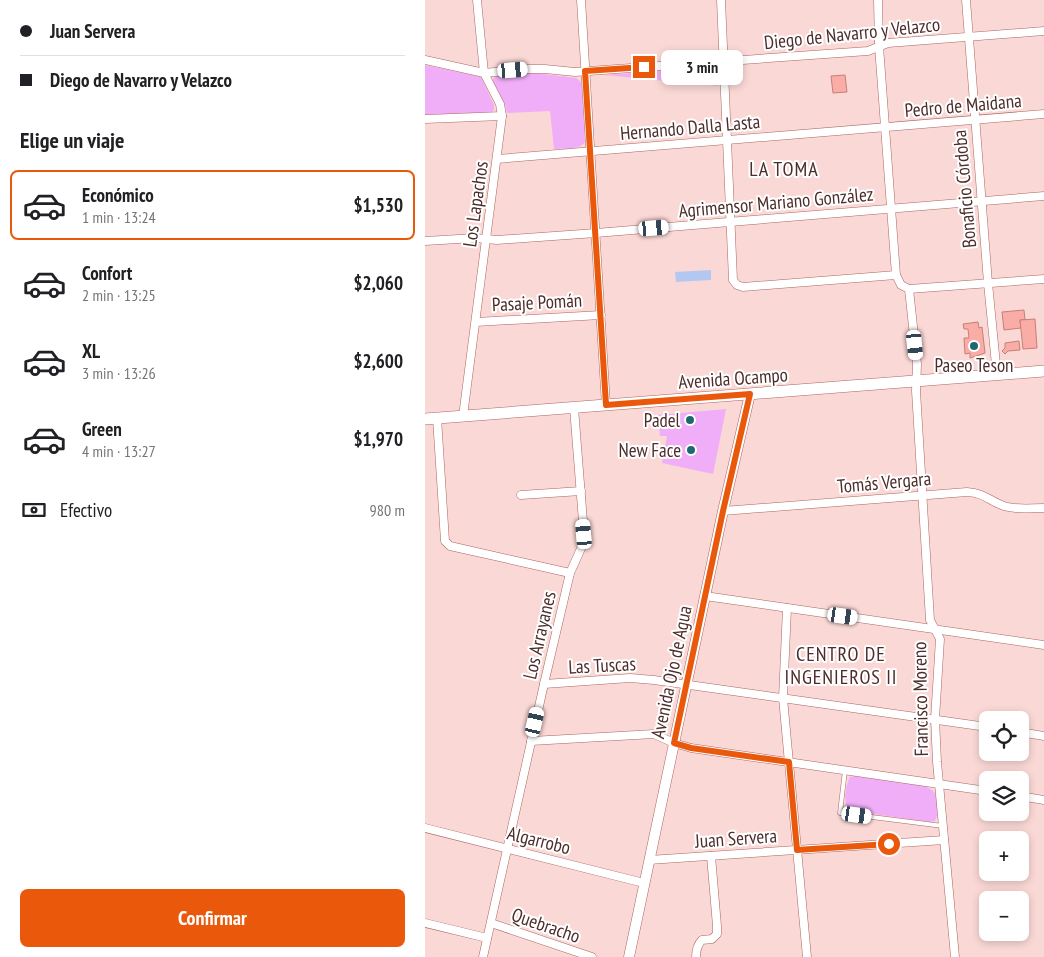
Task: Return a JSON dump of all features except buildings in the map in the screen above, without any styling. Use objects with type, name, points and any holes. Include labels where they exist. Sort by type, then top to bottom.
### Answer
[{"type":"main road","name":"Avenida Ocampo","points":[[425,419],[1044,371]]},
{"type":"main road","name":"Avenida Ojo de Agua","points":[[629,957],[686,683],[750,394]]},
{"type":"street","name":"Los Lapachos","points":[[463,416],[503,116],[500,104],[484,73],[477,0]]},
{"type":"street","points":[[581,0],[606,405]]},
{"type":"street","points":[[721,0],[733,280],[737,285],[743,287],[896,275]]},
{"type":"street","points":[[878,0],[879,46],[896,275],[901,286],[909,289],[1044,279]]},
{"type":"street","name":"Bonaficio Córdoba","points":[[966,0],[997,375]]},
{"type":"street","name":"Diego de Navarro y Velazco","points":[[425,60],[484,73],[528,69],[575,72],[868,51],[889,43],[1044,31]]},
{"type":"street","name":"Pedro de Maidana","points":[[885,128],[1044,114]]},
{"type":"street","points":[[425,119],[503,116]]},
{"type":"street","name":"Hernando Dalla Lasta","points":[[497,158],[885,128]]},
{"type":"street","name":"Agrimensor Mariano González","points":[[425,241],[475,238],[497,240],[596,233],[1044,196]]},
{"type":"street","name":"Francisco Moreno","points":[[909,289],[917,364],[916,381],[930,620],[939,639],[935,719],[955,957]]},
{"type":"street","name":"Pasaje Pomán","points":[[476,322],[601,315]]},
{"type":"street","name":"Los Arrayanes","points":[[483,957],[570,573],[583,544],[581,491],[573,408]]},
{"type":"street","points":[[437,418],[445,541],[450,546],[570,573]]},
{"type":"street","points":[[521,495],[581,491]]},
{"type":"street","name":"Tomás Vergara","points":[[723,511],[967,492],[975,492],[1009,507],[1044,508]]},
{"type":"street","points":[[705,596],[1044,645]]},
{"type":"street","points":[[787,608],[783,698],[807,957]]},
{"type":"street","name":"Las Tuscas","points":[[544,684],[630,678],[686,683],[979,726]]},
{"type":"street","points":[[531,741],[654,734],[691,748],[979,790]]},
{"type":"street","points":[[1029,734],[1044,736]]},
{"type":"street","points":[[1029,798],[1044,800]]},
{"type":"street","name":"Algarrobo","points":[[425,828],[644,883]]},
{"type":"street","name":"Juan Servera","points":[[649,860],[944,840]]},
{"type":"street","points":[[696,957],[698,944],[702,940],[712,939],[717,934],[711,856]]},
{"type":"street","name":"Quebracho","points":[[425,923],[487,938]]},
{"type":"street","name":"Quebracho","points":[[491,923],[592,957]]},
{"type":"lane","points":[[845,770],[840,813],[943,826]]},
{"type":"shaded area","points":[[425,65],[481,77],[494,105],[494,110],[490,113],[425,115]]},
{"type":"shaded area","points":[[718,68],[719,86],[604,75]]},
{"type":"shaded area","points":[[531,73],[576,78],[580,81],[582,85],[585,142],[582,145],[575,148],[554,149],[550,111],[507,113],[493,79],[496,76]]},
{"type":"shaded area","name":"New Face","points":[[726,409],[713,474],[662,463],[667,436],[660,436],[658,415]]},
{"type":"shaded area","points":[[855,776],[925,786],[933,791],[936,797],[938,810],[935,821],[930,822],[847,809],[846,789],[850,777]]},
{"type":"water","points":[[711,270],[711,280],[676,282],[675,272]]},
{"type":"place","name":"Paseo Teson","points":[[974,346]]},
{"type":"place","name":"Padel","points":[[690,420]]},
{"type":"place","name":"New Face","points":[[691,450]]},
{"type":"district","name":"LA TOMA","points":[[784,169]]},
{"type":"district","name":"CENTRO DE INGENIEROS II","points":[[841,666]]},
{"type":"route","points":[[644,67],[585,71],[606,405],[750,394],[674,743],[691,748],[789,762],[797,850],[889,844]]}]
